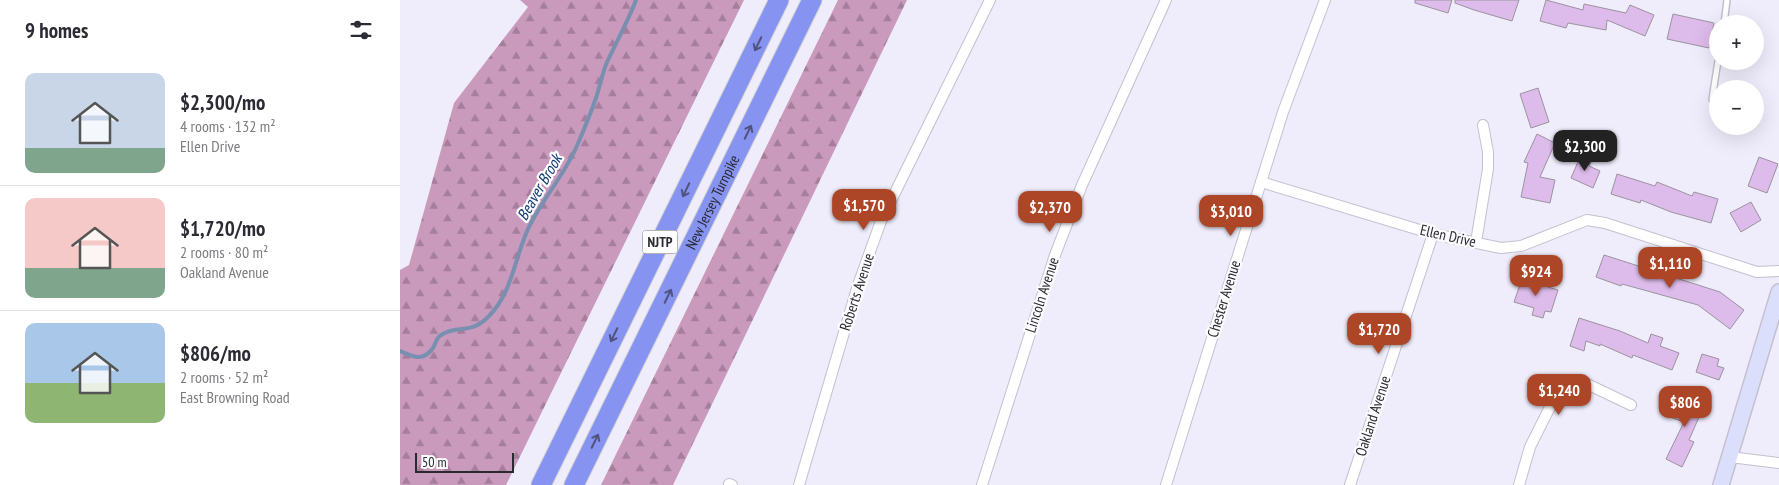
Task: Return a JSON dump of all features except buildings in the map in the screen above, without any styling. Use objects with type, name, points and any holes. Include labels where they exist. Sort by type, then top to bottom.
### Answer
[{"type":"highway","name":"New Jersey Turnpike","points":[[541,485],[779,0]]},
{"type":"highway","name":"New Jersey Turnpike","points":[[574,485],[812,0]]},
{"type":"main road","points":[[1722,485],[1779,292]]},
{"type":"street","name":"Roberts Avenue","points":[[799,485],[858,285],[881,221],[990,0]]},
{"type":"street","name":"Lincoln Avenue","points":[[982,485],[1055,255],[1082,185],[1166,0]]},
{"type":"street","name":"Chester Avenue","points":[[1166,485],[1283,112],[1325,0]]},
{"type":"street","points":[[1476,242],[1488,169],[1488,152],[1483,125]]},
{"type":"street","name":"Ellen Drive","points":[[1261,182],[1433,234],[1501,248],[1521,246],[1587,220],[1605,222],[1757,272],[1779,271]]},
{"type":"street","name":"Oakland Avenue","points":[[1350,485],[1433,234]]},
{"type":"street","points":[[1519,485],[1530,447],[1552,403],[1585,383],[1631,405]]},
{"type":"street","points":[[1730,457],[1779,462]]},
{"type":"lane","points":[[1726,15],[1728,0]]},
{"type":"green space","points":[[520,0],[744,0],[506,485],[400,485],[400,270],[409,265],[454,103],[528,7]]},
{"type":"green space","points":[[838,0],[907,0],[673,485],[601,485]]},
{"type":"waterway","name":"Beaver Brook","points":[[400,351],[422,357],[433,348],[441,335],[453,330],[476,326],[489,316],[497,306],[509,283],[531,223],[576,148],[594,104],[607,62],[636,0]]}]
